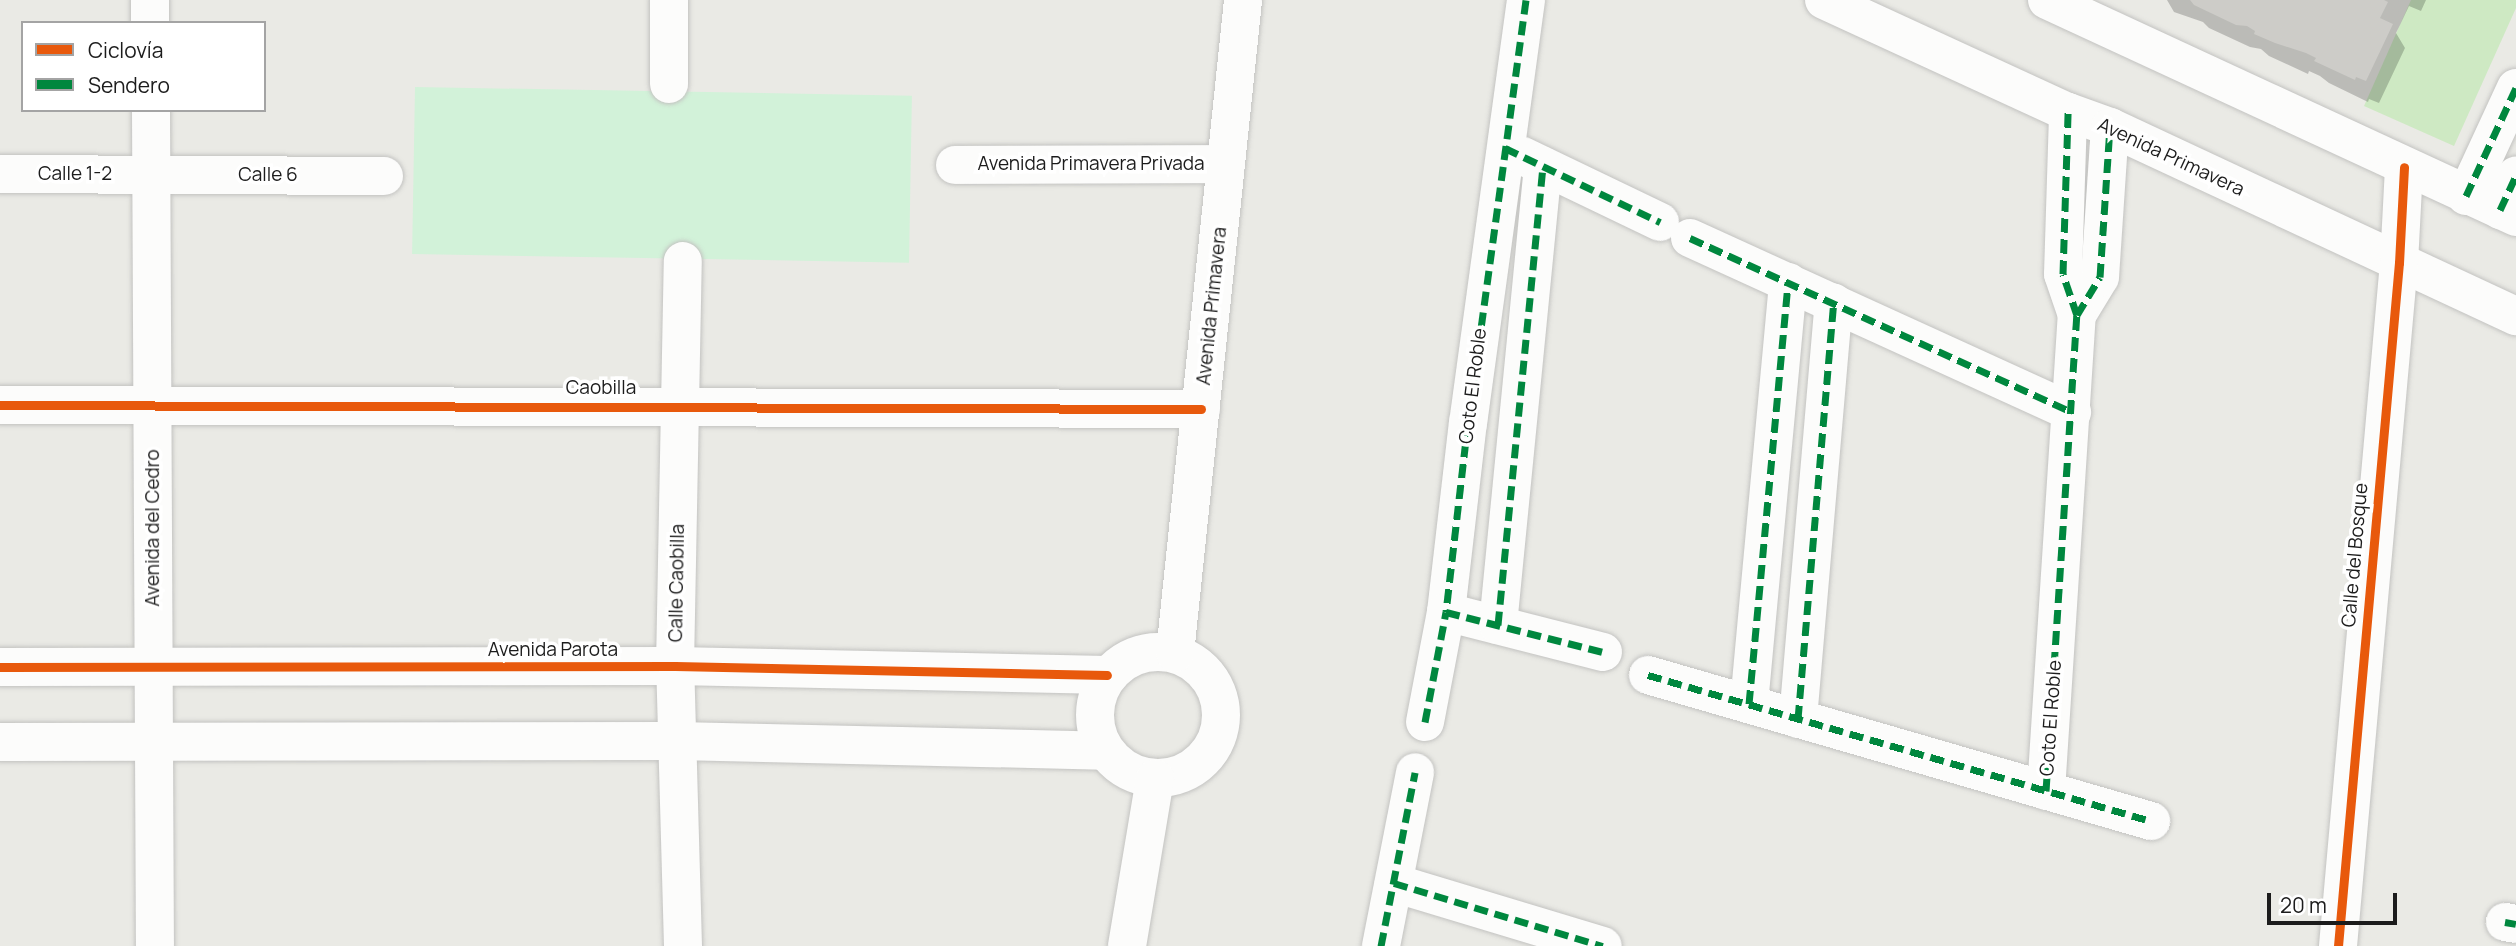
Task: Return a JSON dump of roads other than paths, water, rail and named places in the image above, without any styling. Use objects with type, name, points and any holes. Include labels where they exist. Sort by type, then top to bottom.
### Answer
[{"type":"street","points":[[150,0],[150,21]]},
{"type":"street","points":[[668,0],[669,84]]},
{"type":"street","name":"Avenida Primavera","points":[[1175,653],[1243,0]]},
{"type":"street","name":"Coto El Roble","points":[[1425,722],[1446,612],[1526,0]]},
{"type":"street","name":"Avenida Primavera","points":[[1824,0],[2067,112],[2110,127],[2516,316]]},
{"type":"street","points":[[2047,0],[2494,208]]},
{"type":"street","points":[[2494,208],[2516,88]]},
{"type":"street","name":"Avenida del Cedro","points":[[150,112],[155,946]]},
{"type":"street","name":"Coto El Roble","points":[[1648,675],[2046,791],[2077,316],[2063,275],[2067,112]]},
{"type":"street","name":"Coto El Roble","points":[[2077,316],[2100,277],[2110,127]]},
{"type":"street","points":[[1505,148],[1675,230],[2071,412]]},
{"type":"street","name":"Avenida Primavera Privada","points":[[955,165],[1226,164]]},
{"type":"street","points":[[1498,625],[1543,166]]},
{"type":"street","name":"Calle del Bosque","points":[[2338,946],[2399,263],[2404,167]]},
{"type":"street","name":"Calle 1-2","points":[[0,174],[151,174]]},
{"type":"street","name":"Calle 6","points":[[151,174],[384,176]]},
{"type":"street","points":[[2494,208],[2516,175]]},
{"type":"street","name":"Calle Caobilla","points":[[682,946],[675,666],[683,261]]},
{"type":"street","points":[[1749,704],[1788,282]]},
{"type":"street","points":[[1798,719],[1834,303]]},
{"type":"street","name":"Caobilla","points":[[0,405],[1201,409]]},
{"type":"street","points":[[1446,612],[1603,652]]},
{"type":"street","points":[[1138,653],[1175,653],[1199,666],[1215,686],[1222,712],[1217,738],[1203,760],[1181,774],[1155,778],[1126,771],[1104,751],[1093,712],[1107,674],[1138,653]]},
{"type":"street","name":"Avenida Parota","points":[[0,667],[154,669],[675,666],[1107,674]]},
{"type":"street","points":[[0,742],[677,741],[1104,751]]},
{"type":"street","points":[[1381,946],[1415,772]]},
{"type":"street","points":[[1127,946],[1155,778]]},
{"type":"street","points":[[2046,791],[2151,821]]},
{"type":"street","points":[[1394,883],[1603,946]]}]
